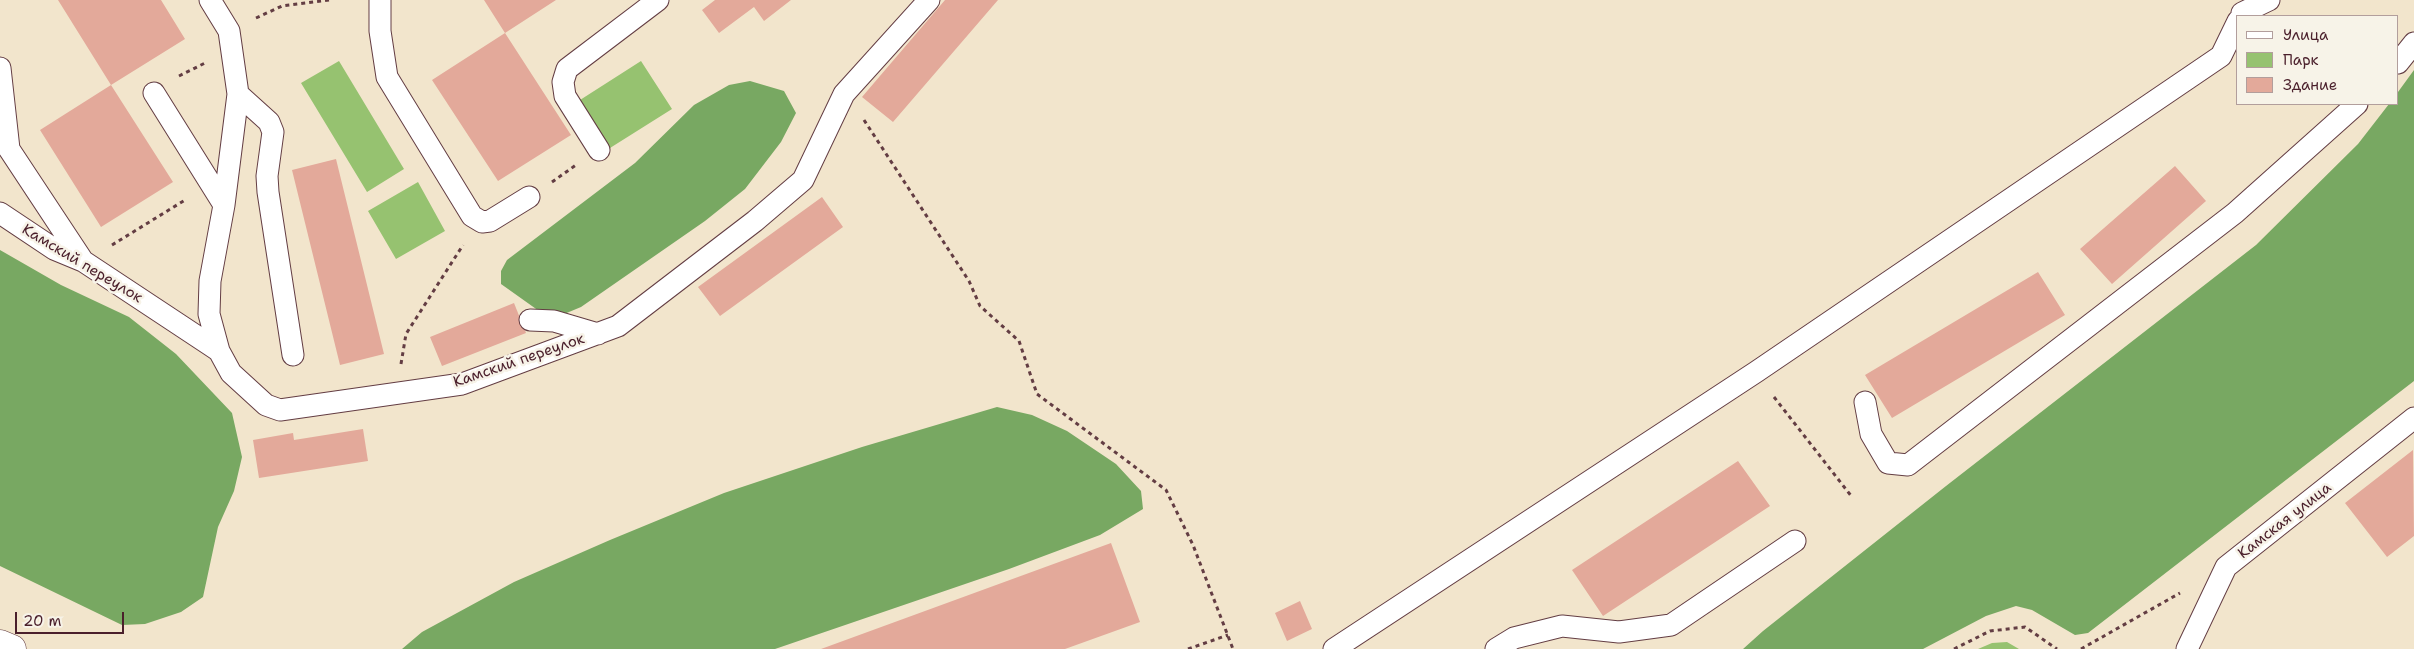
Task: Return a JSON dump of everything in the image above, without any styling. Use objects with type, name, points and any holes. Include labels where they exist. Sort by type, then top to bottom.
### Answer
[{"type":"main road","points":[[0,644],[12,649]]},
{"type":"lane","points":[[210,0],[229,31],[238,94],[224,205],[210,282],[211,321],[219,351]]},
{"type":"lane","points":[[380,0],[380,31],[387,77],[472,216],[482,222],[501,216],[530,197]]},
{"type":"lane","points":[[599,150],[565,96],[563,82],[566,70],[658,0]]},
{"type":"lane","name":"Камский переулок","points":[[0,213],[54,249],[83,261],[219,351],[231,373],[266,405],[280,410],[462,384],[618,326],[756,221],[803,180],[844,94],[929,0]]},
{"type":"lane","points":[[2238,12],[2269,0]]},
{"type":"lane","points":[[1334,649],[1756,372],[2221,56],[2236,17]]},
{"type":"lane","points":[[2399,62],[2414,43]]},
{"type":"lane","points":[[0,68],[4,144],[83,261]]},
{"type":"lane","points":[[154,93],[224,205]]},
{"type":"lane","points":[[238,94],[269,122],[273,132],[267,176],[268,192],[293,355]]},
{"type":"lane","points":[[1865,402],[1871,434],[1888,463],[1908,465],[2235,212],[2355,105]]},
{"type":"lane","points":[[530,320],[554,321],[598,334]]},
{"type":"lane","name":"Камская улица","points":[[2187,649],[2226,567],[2414,418]]},
{"type":"lane","points":[[1496,649],[1514,638],[1562,626],[1619,632],[1671,625],[1795,541]]},
{"type":"path","points":[[282,6],[330,0]]},
{"type":"path","points":[[844,94],[874,135],[969,281],[980,306],[1019,342],[1037,394],[1166,490],[1193,545],[1233,649]]},
{"type":"path","points":[[530,197],[599,150]]},
{"type":"path","points":[[83,261],[162,215]]},
{"type":"path","points":[[396,394],[406,334],[453,258],[482,222]]},
{"type":"path","points":[[1756,372],[1852,497]]},
{"type":"path","points":[[2081,649],[2183,591]]},
{"type":"path","points":[[1954,649],[1990,631],[2025,627],[2057,649]]},
{"type":"path","points":[[1188,649],[1228,634]]},
{"type":"green space","points":[[339,61],[404,169],[367,192],[301,83]]},
{"type":"green space","points":[[641,61],[672,109],[610,148],[580,100]]},
{"type":"green space","points":[[2414,70],[2414,381],[2088,633],[2075,635],[2032,610],[2016,606],[1986,616],[1923,649],[1743,649],[1763,631],[1946,486],[2256,245],[2358,144],[2388,105],[2399,105],[2399,91]]},
{"type":"green space","points":[[750,81],[784,91],[796,113],[781,142],[745,189],[705,221],[581,307],[557,317],[539,311],[501,284],[501,271],[507,260],[635,163],[694,105],[729,85]]},
{"type":"green space","points":[[418,182],[445,231],[396,259],[368,211]]},
{"type":"green space","points":[[0,250],[61,285],[129,317],[176,354],[232,413],[242,457],[234,491],[218,527],[203,597],[181,612],[145,624],[122,625],[0,566]]},
{"type":"green space","points":[[997,407],[1032,415],[1067,431],[1116,464],[1141,491],[1143,509],[1100,535],[1009,569],[775,649],[402,649],[422,632],[514,582],[724,493],[862,447]]},
{"type":"green space","points":[[2007,642],[2019,649],[1978,649],[1992,643]]},
{"type":"building","points":[[58,0],[161,0],[185,39],[111,85]]},
{"type":"building","points":[[484,0],[556,0],[505,33]]},
{"type":"building","points":[[715,0],[791,0],[764,21],[754,7],[719,33],[702,10]]},
{"type":"building","points":[[945,0],[998,0],[893,122],[862,97]]},
{"type":"building","points":[[505,33],[571,135],[498,181],[432,80]]},
{"type":"building","points":[[111,85],[173,182],[101,227],[40,130]]},
{"type":"building","points":[[336,159],[384,354],[340,365],[292,170]]},
{"type":"building","points":[[2175,166],[2206,201],[2112,284],[2080,249]]},
{"type":"building","points":[[822,197],[843,227],[720,316],[698,287]]},
{"type":"building","points":[[2038,272],[2065,315],[1892,418],[1865,375]]},
{"type":"building","points":[[514,303],[526,333],[442,366],[430,337]]},
{"type":"building","points":[[363,429],[368,461],[259,478],[253,440],[293,433],[294,440]]},
{"type":"building","points":[[2413,450],[2414,536],[2387,557],[2345,503]]},
{"type":"building","points":[[1738,461],[1770,506],[1603,616],[1572,570]]},
{"type":"building","points":[[1111,543],[1140,622],[1065,649],[821,649]]},
{"type":"building","points":[[1300,601],[1312,629],[1287,641],[1275,613]]}]
